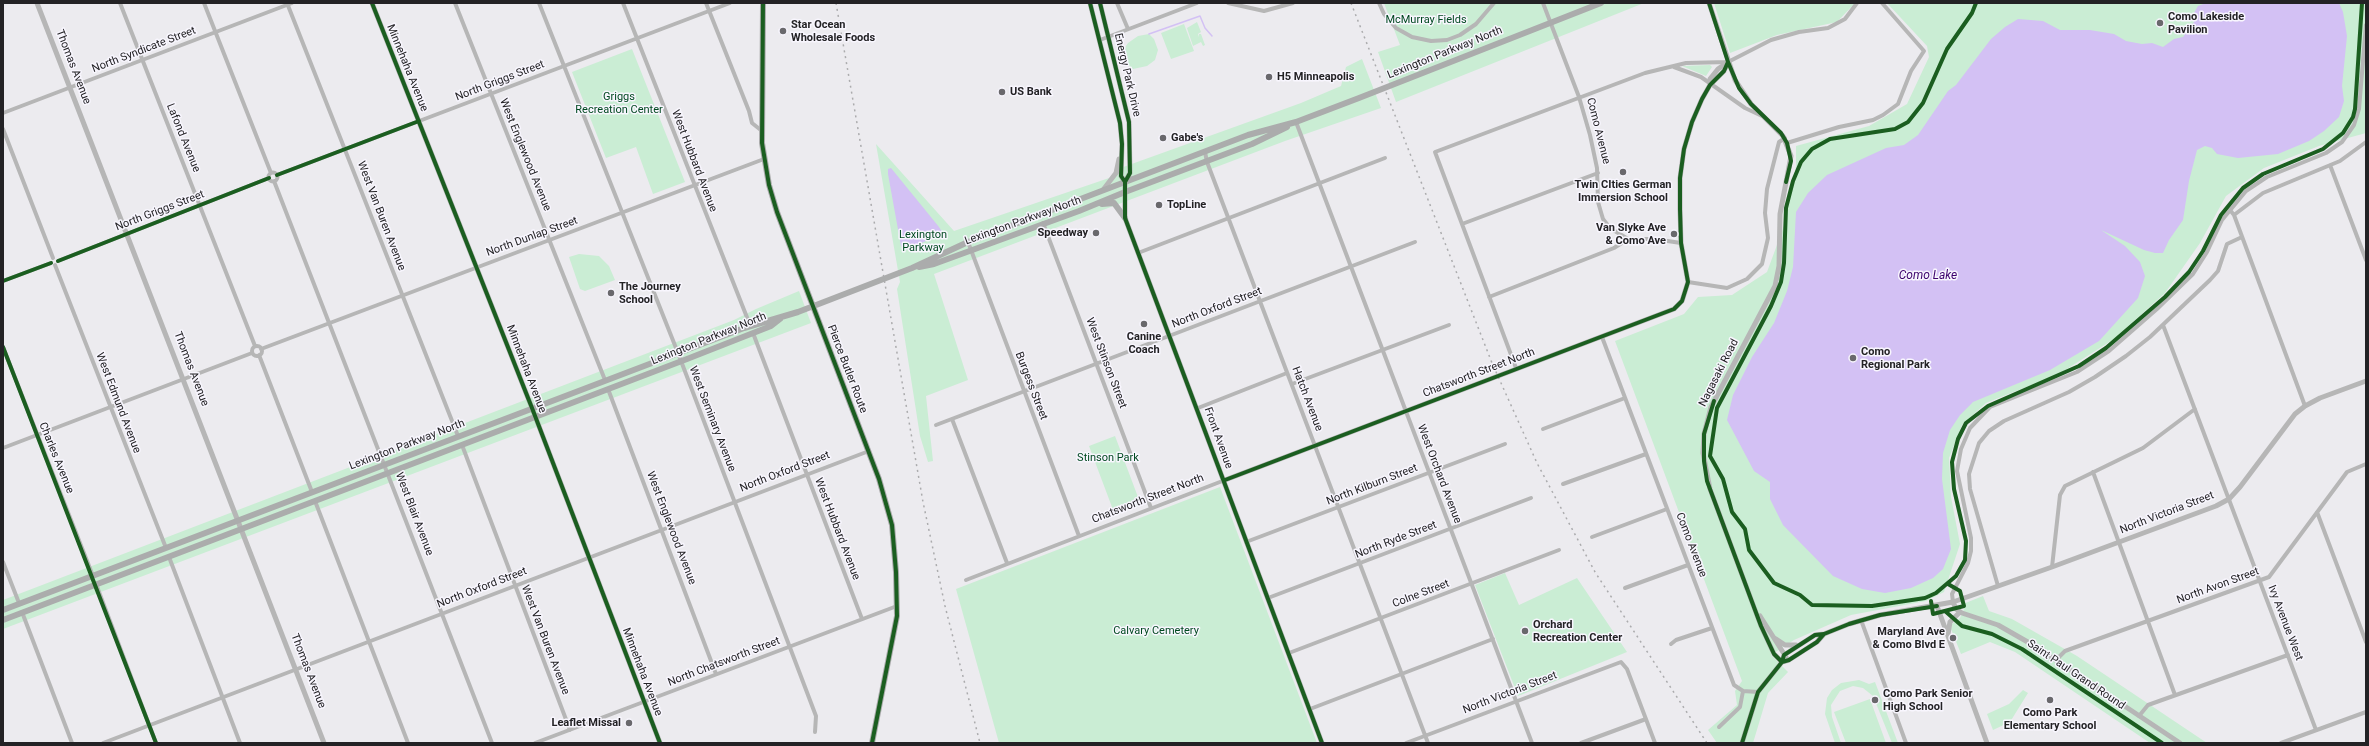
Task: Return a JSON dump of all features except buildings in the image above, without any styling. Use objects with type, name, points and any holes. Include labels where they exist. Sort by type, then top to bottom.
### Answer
[{"type":"main road","name":"Pierce Butler Route","points":[[763,3],[762,131],[764,159],[777,212],[883,491],[892,525],[897,606],[895,627],[872,743]]},
{"type":"main road","name":"Lexington Parkway North","points":[[912,268],[968,242],[1248,135],[1296,122],[1601,3]]},
{"type":"main road","name":"Lexington Parkway North","points":[[912,268],[934,264],[971,251],[1207,162],[1270,136],[1296,122]]},
{"type":"main road","points":[[1096,204],[1114,203],[1125,218]]},
{"type":"main road","points":[[780,318],[912,268]]},
{"type":"main road","name":"Lexington Parkway North","points":[[3,610],[678,352],[768,319],[780,318]]},
{"type":"main road","name":"Lexington Parkway North","points":[[3,620],[681,362],[771,326],[780,318]]},
{"type":"street","name":"Thomas Avenue","points":[[37,3],[239,520],[324,743]]},
{"type":"street","name":"Lafond Avenue","points":[[120,3],[255,346]]},
{"type":"street","points":[[204,3],[271,173],[269,178],[274,181],[277,175],[271,173]]},
{"type":"street","name":"North Syndicate Street","points":[[3,113],[289,3]]},
{"type":"street","name":"West Van Buren Avenue","points":[[289,3],[458,436]]},
{"type":"street","name":"Minnehaha Avenue","points":[[372,3],[532,408],[660,743]]},
{"type":"street","name":"West Englewood Avenue","points":[[455,3],[605,380]]},
{"type":"street","name":"West Seminary Avenue","points":[[539,3],[678,352],[816,716],[815,732]]},
{"type":"street","name":"West Hubbard Avenue","points":[[623,3],[750,325]]},
{"type":"street","points":[[706,3],[749,111],[752,123],[762,131]]},
{"type":"street","name":"North Griggs Street","points":[[277,175],[730,3]]},
{"type":"street","name":"Energy Park Drive","points":[[1090,3],[1120,123],[1122,148],[1121,176],[1125,182],[1130,173],[1128,122],[1100,3]]},
{"type":"street","points":[[1117,3],[1128,29]]},
{"type":"street","points":[[1100,40],[1197,3]]},
{"type":"street","points":[[1228,3],[1268,11],[1293,3]]},
{"type":"street","points":[[1379,3],[1384,14],[1396,28],[1412,37],[1431,41],[1448,40],[1460,35],[1476,24],[1494,3]]},
{"type":"street","name":"Como Avenue","points":[[1542,3],[1579,97],[1590,135],[1598,173],[1598,202],[1603,219],[1610,228],[1628,239]]},
{"type":"street","points":[[1709,3],[1728,62],[1744,95],[1786,140]]},
{"type":"street","points":[[1516,368],[1435,152],[1645,73],[1686,63],[1728,62],[1771,40],[1834,26],[1849,15],[1857,3]]},
{"type":"street","points":[[1688,282],[1727,288],[1747,279],[1762,264],[1768,238],[1765,213],[1767,189],[1779,142],[1832,128],[1873,120],[1883,116],[1898,104],[1912,71],[1924,51],[1882,3]]},
{"type":"street","points":[[2180,743],[2056,660],[1998,625],[1960,612],[1956,609],[1952,594],[1968,563],[1971,551],[1971,538],[1957,471],[1960,449],[1970,428],[1990,407],[2078,372],[2119,343],[2193,274],[2230,210],[2246,191],[2279,172],[2326,153],[2338,145],[2349,133],[2359,109],[2366,24]]},
{"type":"street","name":"Chatsworth Street North","points":[[966,580],[1516,368],[1669,312],[1682,301],[1688,282],[1682,243],[1680,178],[1684,150],[1695,112],[1710,85],[1710,79],[1718,69],[1728,62]]},
{"type":"street","points":[[1674,67],[1701,77],[1710,85],[1766,119]]},
{"type":"street","name":"West Orchard Avenue","points":[[1296,122],[1532,743]]},
{"type":"street","points":[[3,129],[53,258],[53,264]]},
{"type":"street","name":"Nagasaki Road","points":[[1757,611],[1709,485],[1704,461],[1704,439],[1708,416],[1715,398],[1775,286],[1779,266],[1780,214],[1791,161],[1786,140]]},
{"type":"street","points":[[2234,215],[2250,201],[2276,186],[2340,161],[2366,142]]},
{"type":"street","points":[[1101,191],[1116,173],[1122,148]]},
{"type":"street","name":"Hatch Avenue","points":[[1205,152],[1207,162],[1228,218],[1428,743]]},
{"type":"street","points":[[1138,253],[1385,158]]},
{"type":"street","name":"North Dunlap Street","points":[[262,349],[694,184],[764,159]]},
{"type":"street","points":[[2330,165],[2366,260]]},
{"type":"street","points":[[1462,224],[1598,173]]},
{"type":"street","name":"North Griggs Street","points":[[58,261],[269,178]]},
{"type":"street","name":"West Blair Avenue","points":[[274,181],[389,473],[492,743]]},
{"type":"street","name":"Front Avenue","points":[[1125,182],[1125,218],[1198,408],[1246,542],[1322,743]]},
{"type":"street","points":[[2230,210],[2234,215],[2305,406]]},
{"type":"street","name":"West Stinson Street","points":[[1043,223],[1151,508]]},
{"type":"street","points":[[1998,586],[1970,489],[1969,474],[1979,443],[1988,431],[2004,421],[2035,409],[2095,378],[2126,356],[2163,325],[2218,271],[2227,244],[2242,237]]},
{"type":"street","points":[[1489,297],[1614,248],[1628,239],[1654,239],[1682,243]]},
{"type":"street","name":"Burgess Street","points":[[968,242],[1079,536]]},
{"type":"street","name":"North Oxford Street","points":[[936,425],[1416,242]]},
{"type":"street","points":[[3,281],[58,261],[53,258]]},
{"type":"street","name":"West Edmund Avenue","points":[[53,264],[166,548]]},
{"type":"street","points":[[1292,384],[1449,325]]},
{"type":"street","name":"Ivy Avenue West","points":[[2163,325],[2316,730]]},
{"type":"street","name":"West Hubbard Avenue","points":[[753,333],[862,619]]},
{"type":"street","name":"Como Avenue","points":[[1602,336],[1734,685],[1743,691]]},
{"type":"street","points":[[252,353],[255,346],[262,349],[259,355],[312,492]]},
{"type":"street","name":"Charles Avenue","points":[[3,347],[93,576]]},
{"type":"street","points":[[3,448],[252,353],[259,355]]},
{"type":"street","points":[[1198,408],[1287,374]]},
{"type":"street","name":"North Victoria Street","points":[[1784,655],[1815,635],[1824,634],[1860,620],[1953,602],[2052,568],[2216,506],[2229,499],[2295,414],[2305,406],[2320,398],[2366,381]]},
{"type":"street","name":"West Englewood Avenue","points":[[608,389],[716,674]]},
{"type":"street","points":[[1543,429],[1625,398]]},
{"type":"street","points":[[2052,568],[2061,491],[2069,482],[2143,448],[2195,409]]},
{"type":"street","points":[[952,419],[1007,563]]},
{"type":"street","name":"North Kilburn Street","points":[[1246,542],[1505,444]]},
{"type":"street","name":"West Van Buren Avenue","points":[[462,445],[570,730]]},
{"type":"street","name":"North Oxford Street","points":[[103,743],[868,451]]},
{"type":"street","points":[[1564,484],[1646,454]]},
{"type":"street","name":"North Avon Street","points":[[2056,660],[2064,651],[2269,577],[2347,472],[2366,464]]},
{"type":"street","points":[[2093,472],[2175,695]]},
{"type":"street","name":"North Ryde Street","points":[[1268,598],[1531,498]]},
{"type":"street","points":[[315,501],[408,743]]},
{"type":"street","points":[[1592,537],[1667,509]]},
{"type":"street","points":[[2317,512],[2366,642]]},
{"type":"street","name":"Colne Street","points":[[1289,653],[1559,550]]},
{"type":"street","points":[[169,557],[240,743]]},
{"type":"street","points":[[3,562],[19,603]]},
{"type":"street","points":[[1625,588],[1688,565]]},
{"type":"street","points":[[96,584],[156,743]]},
{"type":"street","name":"North Chatsworth Street","points":[[534,743],[897,606]]},
{"type":"street","points":[[1937,606],[1988,743]]},
{"type":"street","points":[[1757,611],[1784,655],[1789,660]]},
{"type":"street","points":[[1757,611],[1770,645],[1782,662]]},
{"type":"street","points":[[22,612],[72,743]]},
{"type":"street","points":[[1948,637],[1950,622],[1960,612]]},
{"type":"street","points":[[1860,620],[1906,743]]},
{"type":"street","points":[[1671,644],[1676,640],[1712,628]]},
{"type":"street","points":[[1782,662],[1789,660],[1817,642],[1824,634]]},
{"type":"street","points":[[1772,636],[1784,645],[1799,644]]},
{"type":"street","points":[[1310,709],[1493,639]]},
{"type":"street","points":[[1742,743],[1758,692],[1782,662],[1784,655]]},
{"type":"street","points":[[2139,716],[2148,705],[2288,655]]},
{"type":"street","name":"North Victoria Street","points":[[1406,743],[1621,662],[1627,669],[1646,718]]},
{"type":"street","points":[[1719,727],[1740,707],[1743,691],[1758,692]]},
{"type":"street","points":[[2281,743],[2366,712]]},
{"type":"street","points":[[1581,743],[1646,718],[1655,743]]},
{"type":"green space","name":"McMurray Fields","points":[[1384,3],[1644,3],[1396,102],[1378,52],[1400,45]]},
{"type":"green space","points":[[1714,3],[1855,3],[1837,22],[1777,35],[1730,53]]},
{"type":"green space","name":"Como Lake","points":[[1887,3],[2366,3],[2366,133],[2319,146],[2264,168],[2226,196],[2200,243],[2165,293],[2114,339],[2059,374],[1986,403],[1962,425],[1949,458],[1951,497],[1960,544],[1944,592],[1926,601],[1851,615],[1794,640],[1771,655],[1788,672],[1768,693],[1753,743],[1717,743],[1708,730],[1737,705],[1735,691],[1742,681],[1615,341],[1684,314],[1698,297],[1732,295],[1767,272],[1784,226],[1796,166],[1796,146],[1869,126],[1907,104],[1929,57],[1927,46]]},
{"type":"green space","points":[[1197,22],[1201,32],[1198,34],[1199,37],[1199,34],[1201,34],[1205,45],[1203,46],[1201,42],[1193,46],[1187,28]]},
{"type":"green space","points":[[1184,24],[1194,51],[1171,59],[1161,33]]},
{"type":"green space","points":[[1149,34],[1154,39],[1158,50],[1155,60],[1147,66],[1133,69],[1125,62],[1122,52],[1128,43],[1138,36]]},
{"type":"green space","name":"Griggs Recreation Center","points":[[632,49],[685,182],[653,194],[636,147],[606,158],[572,72]]},
{"type":"green space","name":"Lexington Parkway","points":[[1362,59],[1381,108],[1285,141],[934,274],[968,380],[926,396],[933,461],[928,462],[920,436],[897,289],[900,282],[876,144],[954,231],[1112,177],[1115,170],[1301,103],[1341,86],[1346,67]]},
{"type":"green space","points":[[1710,65],[1712,67],[1706,76],[1682,66]]},
{"type":"green space","points":[[579,254],[599,256],[609,266],[615,280],[585,291],[580,289],[569,257]]},
{"type":"green space","points":[[799,291],[811,323],[3,629],[3,600],[734,320]]},
{"type":"green space","name":"Stinson Park","points":[[1115,436],[1141,505],[1115,515],[1089,446]]},
{"type":"green space","name":"Calvary Cemetery","points":[[1220,487],[1317,743],[999,743],[956,589]]},
{"type":"green space","points":[[1505,573],[1519,605],[1577,578],[1627,652],[1518,696],[1475,585]]},
{"type":"green space","points":[[1983,596],[1989,611],[2012,619],[2077,656],[2207,743],[2150,743],[2015,652],[1990,642],[1961,654],[1951,629],[1952,624],[1960,618],[1964,609],[1963,604]]},
{"type":"green space","points":[[1859,680],[1869,684],[1875,682],[1898,743],[1892,743],[1873,696],[1863,688],[1853,686],[1840,691],[1831,705],[1832,717],[1841,743],[1835,743],[1825,714],[1827,698],[1832,690],[1841,683]]},
{"type":"green space","points":[[2023,690],[2028,693],[2010,722],[1993,730],[1987,714],[2009,704]]},
{"type":"green space","points":[[1870,699],[1886,743],[1846,743],[1834,712]]},
{"type":"water","name":"Como Lake","points":[[2206,3],[2339,3],[2343,12],[2347,36],[2342,86],[2344,101],[2339,117],[2324,131],[2309,141],[2278,154],[2238,158],[2217,154],[2212,148],[2205,146],[2197,150],[2189,181],[2183,220],[2169,240],[2163,253],[2155,253],[2144,250],[2101,230],[2125,246],[2140,262],[2145,276],[2138,298],[2099,341],[2050,370],[1973,402],[1960,415],[1950,430],[1943,453],[1942,479],[1951,549],[1943,569],[1933,578],[1911,588],[1885,593],[1862,589],[1833,576],[1783,525],[1770,499],[1770,482],[1754,471],[1727,420],[1733,395],[1752,357],[1774,323],[1787,291],[1793,267],[1796,212],[1808,193],[1827,175],[1886,148],[1904,145],[1918,135],[1948,91],[1956,85],[1991,39],[2005,27],[2018,19],[2043,21],[2060,30],[2090,30],[2114,34],[2126,41],[2142,44],[2152,43],[2163,47],[2174,39],[2183,37],[2194,22],[2194,13],[2198,6]]},
{"type":"water","points":[[891,168],[942,232],[940,235],[905,250],[901,246],[888,174],[888,169]]},
{"type":"waterway","points":[[1149,34],[1200,16],[1205,28],[1212,36]]},
{"type":"railway","points":[[836,3],[923,502],[945,606],[980,743]]},
{"type":"railway","points":[[1351,3],[1492,363],[1537,463],[1595,572],[1707,743]]},
{"type":"cycle path","points":[[372,3],[532,408],[660,743]]},
{"type":"cycle path","points":[[763,3],[762,143],[769,185],[777,212],[879,479],[892,525],[896,572],[897,616],[872,743]]},
{"type":"cycle path","points":[[1090,3],[1120,123],[1122,144],[1121,176],[1125,182]]},
{"type":"cycle path","points":[[1100,3],[1129,122],[1130,173],[1125,182],[1125,218],[1322,743]]},
{"type":"cycle path","points":[[1709,3],[1728,62],[1739,88],[1751,104],[1781,133],[1787,143],[1791,161],[1786,182]]},
{"type":"cycle path","points":[[1976,3],[1972,13],[1947,49],[1923,103],[1908,122],[1895,129],[1830,139],[1812,149],[1801,162],[1793,181],[1786,208],[1784,263],[1781,282],[1771,306],[1717,408],[1710,456],[1723,479],[1732,512],[1745,529],[1749,550],[1774,583],[1800,595],[1812,605],[1872,606],[1925,598],[1936,593],[1956,576],[1965,560],[1966,541],[1954,489],[1952,462],[1958,439],[1966,423],[1988,406],[2079,366],[2106,348],[2165,297],[2189,272],[2203,251],[2221,215],[2243,188],[2263,174],[2323,149],[2343,133],[2353,117],[2355,109],[2362,3]]},
{"type":"cycle path","points":[[1225,480],[1674,309],[1682,301],[1688,282],[1681,243],[1680,178],[1684,149],[1692,122],[1702,99],[1710,85],[1724,71],[1728,62]]},
{"type":"cycle path","points":[[277,175],[419,121]]},
{"type":"cycle path","points":[[58,261],[269,178]]},
{"type":"cycle path","points":[[3,281],[51,263]]},
{"type":"cycle path","points":[[3,347],[156,743]]},
{"type":"cycle path","points":[[1714,401],[1704,434],[1704,461],[1707,481],[1761,626],[1774,654],[1782,662]]},
{"type":"cycle path","points":[[1931,601],[1933,614],[1964,606],[1960,591],[1948,584]]},
{"type":"cycle path","points":[[1782,662],[1789,660],[1817,642],[1824,634],[1849,624],[1880,615],[1937,606]]},
{"type":"cycle path","name":"Saint Paul Grand Round","points":[[1945,611],[1962,626],[1992,634],[2022,649],[2162,743]]},
{"type":"cycle path","points":[[1742,743],[1758,692],[1782,662],[1784,655],[1815,635],[1824,634]]},
{"type":"place","name":"Como Lakeside Pavilion","points":[[2160,23]]},
{"type":"place","name":"Star Ocean Wholesale Foods","points":[[783,31]]},
{"type":"place","name":"H5 Minneapolis","points":[[1269,77]]},
{"type":"place","name":"US Bank","points":[[1002,92]]},
{"type":"place","name":"Gabe's","points":[[1163,138]]},
{"type":"place","name":"Twin CIties German Immersion School","points":[[1623,172]]},
{"type":"place","name":"TopLine","points":[[1159,205]]},
{"type":"place","name":"Speedway","points":[[1096,233]]},
{"type":"place","name":"Van Slyke Ave & Como Ave","points":[[1674,234]]},
{"type":"place","name":"The Journey School","points":[[611,293]]},
{"type":"place","name":"Canine Coach","points":[[1144,324]]},
{"type":"place","name":"Como Regional Park","points":[[1853,358]]},
{"type":"place","name":"Orchard Recreation Center","points":[[1525,631]]},
{"type":"place","name":"Maryland Ave & Como Blvd E","points":[[1953,638]]},
{"type":"place","name":"Como Park Senior High School","points":[[1875,700]]},
{"type":"place","name":"Como Park Elementary School","points":[[2050,700]]},
{"type":"place","name":"Leaflet Missal","points":[[629,723]]}]
